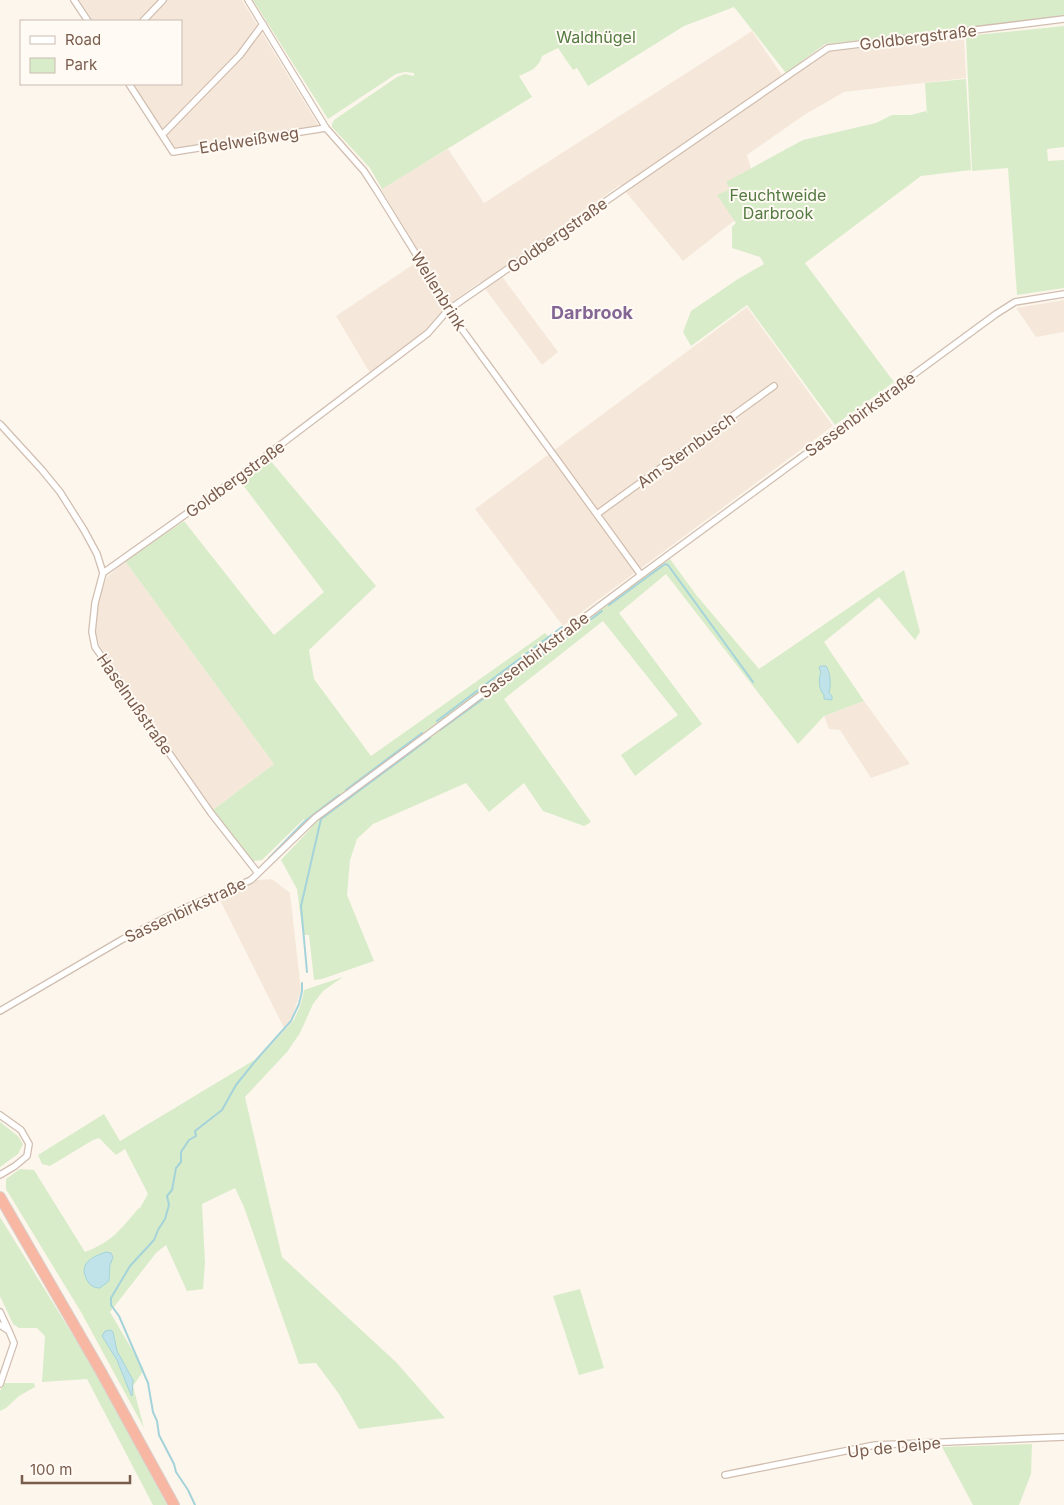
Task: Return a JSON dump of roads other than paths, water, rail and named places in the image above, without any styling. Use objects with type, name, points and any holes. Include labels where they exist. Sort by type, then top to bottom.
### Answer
[{"type":"highway","points":[[0,1197],[100,1370],[174,1505]]},
{"type":"street","points":[[74,0],[87,20]]},
{"type":"street","points":[[144,20],[163,0]]},
{"type":"street","name":"Wellenbrink","points":[[248,0],[326,128],[364,171],[377,191],[448,310],[641,575]]},
{"type":"street","name":"Goldbergstraße","points":[[103,574],[234,480],[428,333],[448,310],[828,48],[1064,19]]},
{"type":"street","points":[[130,85],[162,135],[240,55],[263,24]]},
{"type":"street","name":"Edelweißweg","points":[[162,135],[173,152],[326,128]]},
{"type":"street","name":"Sassenbirkstraße","points":[[0,1011],[123,939],[183,909],[251,880],[315,818],[641,575],[1003,310],[1015,302],[1064,294]]},
{"type":"street","name":"Am Sternbusch","points":[[597,514],[774,386]]},
{"type":"street","points":[[0,424],[60,492],[97,554],[103,574]]},
{"type":"street","name":"Haselnußstraße","points":[[103,574],[95,603],[92,632],[95,647],[211,813],[258,872]]},
{"type":"street","points":[[0,1115],[21,1130],[29,1144],[26,1156],[15,1166],[0,1175]]},
{"type":"street","points":[[0,1312],[14,1343],[0,1384]]},
{"type":"street","points":[[0,1325],[9,1331]]},
{"type":"street","name":"Up de Deipe","points":[[725,1475],[875,1445],[1064,1437]]},
{"type":"water","points":[[820,666],[826,666],[829,672],[829,693],[832,696],[832,700],[824,699],[819,678]]},
{"type":"water","points":[[106,1252],[111,1253],[113,1257],[110,1265],[109,1281],[100,1288],[90,1285],[85,1274],[85,1265],[91,1259]]},
{"type":"water","points":[[111,1330],[117,1351],[133,1380],[132,1396],[117,1360],[102,1336],[105,1331]]},
{"type":"waterway","points":[[609,605],[665,564],[668,565],[753,682]]},
{"type":"waterway","points":[[514,677],[602,611]]},
{"type":"waterway","points":[[437,721],[562,627]]},
{"type":"waterway","points":[[440,730],[505,683]]},
{"type":"waterway","points":[[346,790],[422,733]]},
{"type":"waterway","points":[[307,972],[301,906],[321,819],[430,738]]},
{"type":"waterway","points":[[269,858],[304,822],[339,795]]},
{"type":"waterway","points":[[195,1505],[176,1472],[174,1464],[159,1435],[148,1383],[119,1316],[111,1305],[111,1298],[130,1266],[154,1240],[165,1219],[169,1205],[167,1196],[172,1190],[176,1168],[181,1162],[181,1152],[189,1140],[196,1136],[195,1131],[222,1110],[236,1085],[291,1021],[299,1004],[302,983]]},
{"type":"district","name":"Darbrook","points":[[592,313]]},
{"type":"park label","name":"Waldhügel","points":[[596,37]]},
{"type":"park label","name":"Feuchtweide Darbrook","points":[[778,204]]}]
